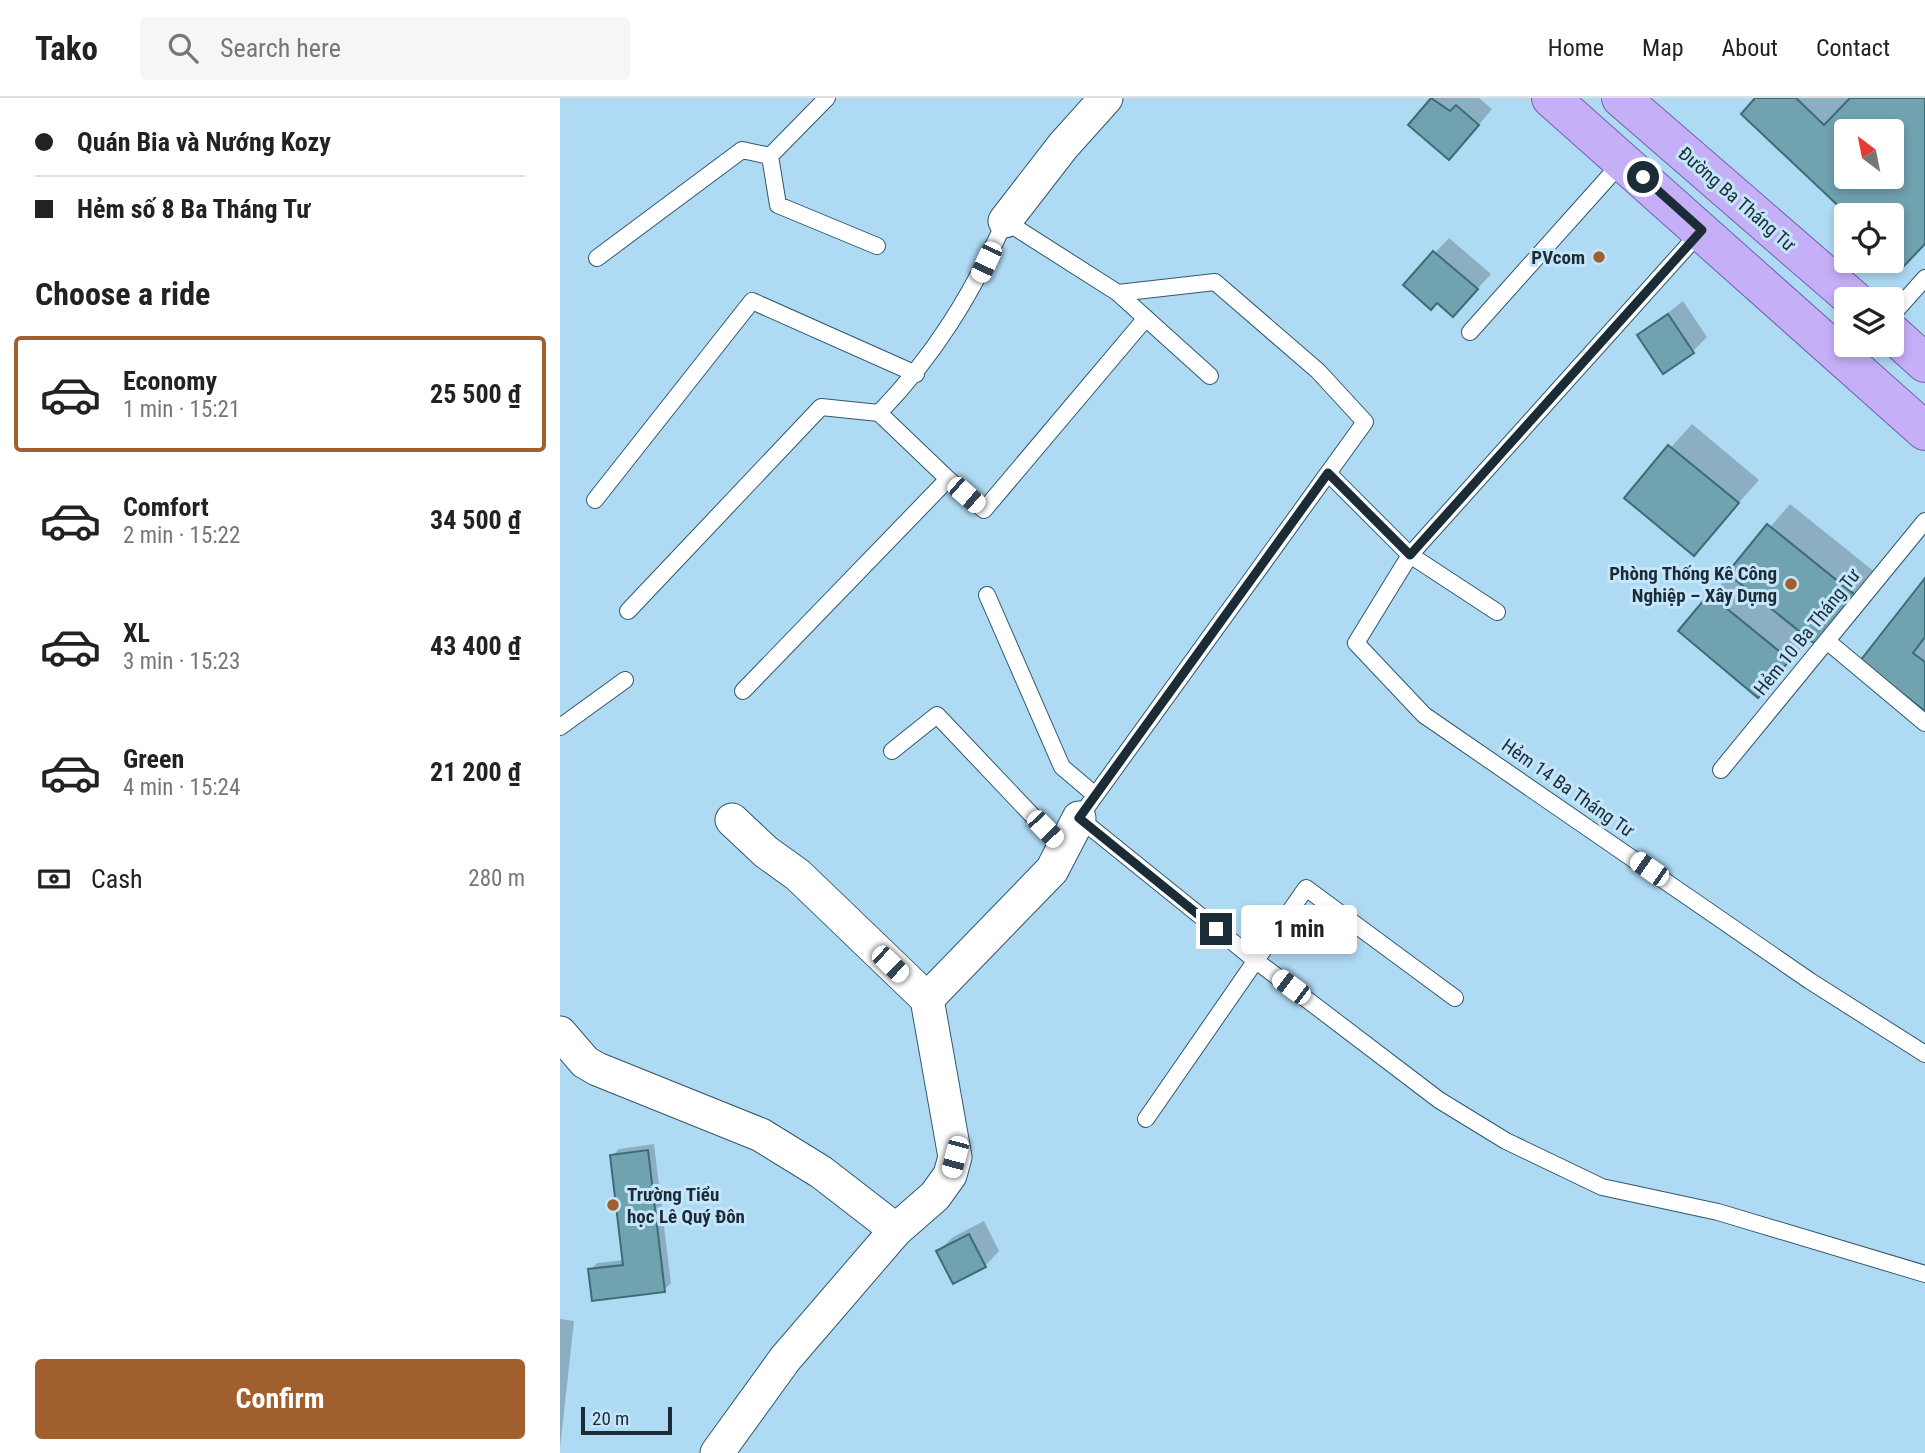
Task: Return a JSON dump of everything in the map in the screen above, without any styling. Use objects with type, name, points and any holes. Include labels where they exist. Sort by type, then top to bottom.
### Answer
[{"type":"main road","points":[[1551,98],[1624,160],[1925,431]]},
{"type":"main road","name":"Đường Ba Tháng Tư","points":[[1621,98],[1839,287]]},
{"type":"main road","points":[[1904,344],[1925,363]]},
{"type":"street","points":[[1005,221],[1063,146],[1106,98]]},
{"type":"street","points":[[927,999],[1052,870],[1087,807]]},
{"type":"street","points":[[717,1453],[785,1359],[896,1230],[935,1196],[950,1175],[955,1157],[927,999],[798,875],[732,820]]},
{"type":"street","points":[[560,1033],[585,1062],[597,1069],[761,1135],[821,1172],[896,1230]]},
{"type":"lane","points":[[770,156],[827,98]]},
{"type":"lane","points":[[597,258],[742,150],[770,156]]},
{"type":"lane","points":[[770,156],[778,205],[877,246]]},
{"type":"lane","points":[[1470,332],[1624,160]]},
{"type":"lane","points":[[879,413],[916,374],[977,283],[1005,221],[1118,293],[1210,376]]},
{"type":"lane","points":[[1410,555],[1702,230]]},
{"type":"lane","points":[[1904,302],[1925,278]]},
{"type":"lane","points":[[1087,807],[1365,422],[1298,353],[1215,282],[1118,293]]},
{"type":"lane","points":[[596,500],[752,301],[916,374]]},
{"type":"lane","points":[[628,611],[821,407],[879,413],[984,510],[1146,318]]},
{"type":"lane","points":[[1328,473],[1410,555],[1497,612]]},
{"type":"lane","points":[[743,691],[948,479]]},
{"type":"lane","name":"Hẻm 10 Ba Tháng Tư","points":[[1721,770],[1925,521]]},
{"type":"lane","name":"Hẻm 14 Ba Tháng Tư","points":[[1410,555],[1356,643],[1424,715],[1810,981],[1925,1054]]},
{"type":"lane","points":[[987,595],[1062,767],[1087,807],[1255,960],[1438,1100],[1506,1141],[1602,1187],[1718,1212],[1925,1274]]},
{"type":"lane","points":[[1827,641],[1925,723]]},
{"type":"lane","points":[[560,727],[625,680]]},
{"type":"lane","points":[[892,751],[937,715],[1063,848]]},
{"type":"lane","points":[[1146,1119],[1306,888],[1455,998]]},
{"type":"building","points":[[1431,98],[1450,111],[1456,105],[1479,125],[1449,160],[1408,125]]},
{"type":"building","points":[[1755,98],[1796,98],[1824,125],[1850,98],[1925,98],[1925,244],[1904,266],[1904,203],[1835,203],[1741,114]]},
{"type":"building","points":[[1433,251],[1478,289],[1453,317],[1437,303],[1431,310],[1403,285]]},
{"type":"building","points":[[1668,314],[1694,353],[1663,374],[1637,335]]},
{"type":"building","points":[[1668,445],[1739,503],[1694,556],[1624,498]]},
{"type":"building","name":"Phòng Thống Kê Công Nghiệp – Xây Dựng","points":[[1767,524],[1855,595],[1815,644],[1727,573]]},
{"type":"building","points":[[1925,578],[1925,637],[1913,653],[1925,662],[1925,711],[1860,661]]},
{"type":"building","points":[[1709,594],[1790,660],[1758,698],[1678,631]]},
{"type":"building","points":[[648,1150],[665,1292],[592,1301],[588,1269],[623,1265],[610,1155]]},
{"type":"building","points":[[969,1234],[986,1267],[953,1284],[936,1251]]},
{"type":"place","name":"PVcom","points":[[1599,257]]},
{"type":"place","name":"Phòng Thống Kê Công Nghiệp – Xây Dựng","points":[[1791,584]]},
{"type":"place","name":"Trường Tiểu học Lê Quý Đôn","points":[[613,1205]]},
{"type":"route","points":[[1216,929],[1079,818],[1328,473],[1410,555],[1702,230],[1643,177]]}]
